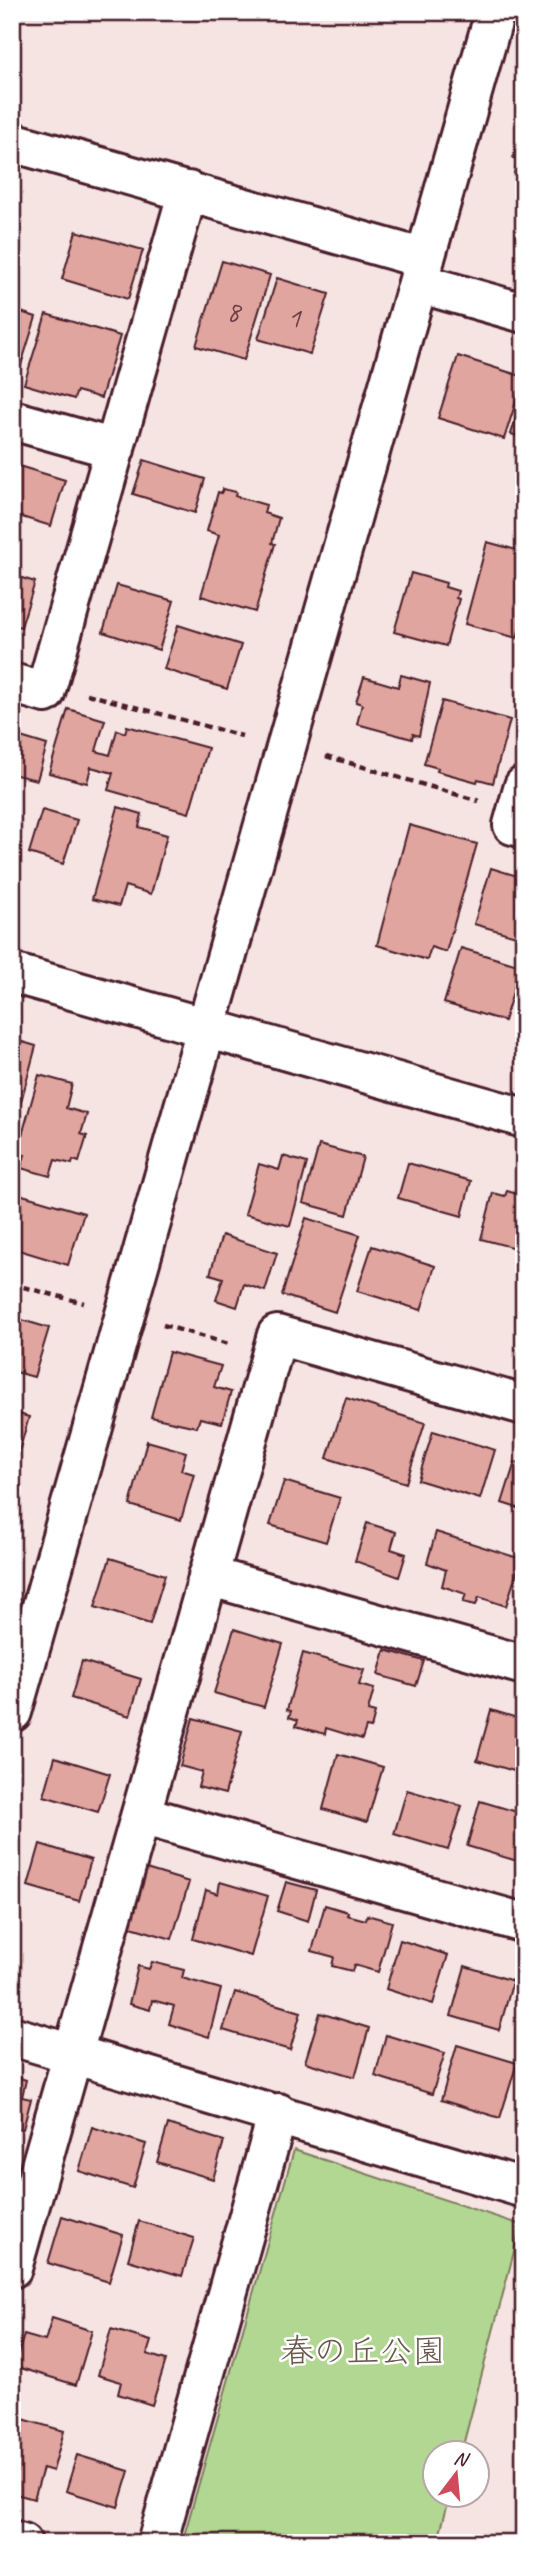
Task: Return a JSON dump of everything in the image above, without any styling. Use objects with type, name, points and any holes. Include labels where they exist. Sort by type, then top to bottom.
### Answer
[{"type":"street","points":[[12,1712],[495,12]]},
{"type":"street","points":[[12,142],[188,191],[421,271],[524,313]]},
{"type":"street","points":[[29,688],[116,449],[188,191]]},
{"type":"street","points":[[12,420],[116,449]]},
{"type":"street","points":[[518,827],[524,786]]},
{"type":"street","points":[[12,973],[524,1118]]},
{"type":"street","points":[[12,2268],[277,1335],[524,1405]]},
{"type":"street","points":[[208,1576],[524,1665]]},
{"type":"street","points":[[141,1815],[524,1923]]},
{"type":"street","points":[[12,2036],[524,2188]]},
{"type":"street","points":[[157,2543],[278,2113]]},
{"type":"street","points":[[12,2540],[22,2543]]},
{"type":"path","points":[[29,688],[71,690],[242,736]]},
{"type":"path","points":[[325,756],[494,806],[518,827]]},
{"type":"path","points":[[12,1284],[85,1303]]},
{"type":"path","points":[[162,1325],[271,1356]]},
{"type":"green space","name":"春の丘公園","points":[[294,2150],[521,2225],[464,2440],[420,2440],[420,2510],[446,2510],[437,2543],[182,2543]]},
{"type":"building","points":[[524,120],[524,176],[514,173],[518,160],[513,158]]},
{"type":"building","points":[[76,231],[143,250],[128,299],[62,279]]},
{"type":"building","points":[[222,261],[270,275],[244,360],[196,346]]},
{"type":"building","points":[[277,278],[329,294],[310,354],[258,339]]},
{"type":"building","points":[[12,309],[36,317],[21,365],[12,363]]},
{"type":"building","points":[[46,314],[120,336],[101,398],[77,391],[74,399],[24,384]]},
{"type":"building","points":[[458,356],[524,377],[504,439],[438,418]]},
{"type":"building","points":[[524,393],[524,438],[511,434]]},
{"type":"building","points":[[144,460],[205,479],[195,513],[133,494]]},
{"type":"building","points":[[12,464],[65,480],[51,526],[12,514]]},
{"type":"building","points":[[223,489],[236,492],[235,496],[266,505],[264,513],[279,518],[272,543],[275,544],[255,612],[201,596],[219,535],[207,531],[218,492],[221,493]]},
{"type":"building","points":[[487,542],[524,552],[524,614],[517,638],[465,624]]},
{"type":"building","points":[[411,573],[446,583],[445,587],[458,591],[456,598],[459,599],[446,646],[394,632]]},
{"type":"building","points":[[12,575],[35,582],[21,627],[12,625]]},
{"type":"building","points":[[117,585],[174,601],[159,650],[103,632]]},
{"type":"building","points":[[178,625],[241,645],[227,689],[164,669]]},
{"type":"building","points":[[401,675],[430,683],[419,736],[413,734],[412,739],[357,724],[362,704],[356,702],[364,677],[398,687]]},
{"type":"building","points":[[442,701],[510,720],[493,783],[478,779],[477,782],[437,771],[438,768],[424,764]]},
{"type":"building","points":[[12,707],[21,710],[14,735],[47,745],[37,780],[12,774]]},
{"type":"building","points":[[68,709],[105,720],[96,751],[110,755],[117,730],[125,733],[127,726],[208,748],[189,813],[108,790],[113,773],[91,767],[87,783],[49,773]]},
{"type":"building","points":[[118,807],[142,814],[139,827],[167,835],[151,894],[125,886],[119,906],[92,899]]},
{"type":"building","points":[[42,810],[77,820],[63,864],[29,853]]},
{"type":"building","points":[[409,825],[477,844],[446,952],[431,947],[427,960],[377,945]]},
{"type":"building","points":[[491,868],[524,878],[523,938],[474,924]]},
{"type":"building","points":[[461,948],[521,966],[504,1021],[444,1003]]},
{"type":"building","points":[[12,1039],[36,1046],[19,1109],[12,1107]]},
{"type":"building","points":[[39,1075],[72,1084],[66,1108],[87,1114],[81,1134],[87,1136],[79,1162],[73,1160],[72,1164],[55,1160],[50,1176],[21,1168],[25,1155],[17,1153]]},
{"type":"building","points":[[319,1145],[363,1157],[347,1215],[303,1203]]},
{"type":"building","points":[[283,1156],[307,1163],[290,1226],[245,1214],[259,1164],[279,1170]]},
{"type":"building","points":[[408,1163],[471,1181],[462,1216],[398,1198]]},
{"type":"building","points":[[507,1191],[524,1196],[524,1259],[516,1257],[519,1249],[481,1239],[493,1193],[505,1196]]},
{"type":"building","points":[[19,1194],[84,1213],[68,1265],[12,1248],[12,1214]]},
{"type":"building","points":[[306,1218],[360,1235],[335,1312],[282,1295]]},
{"type":"building","points":[[222,1235],[277,1253],[265,1291],[244,1284],[237,1307],[216,1300],[223,1278],[210,1274]]},
{"type":"building","points":[[372,1246],[435,1266],[421,1310],[357,1291]]},
{"type":"building","points":[[12,1317],[49,1328],[34,1377],[12,1371]]},
{"type":"building","points":[[169,1352],[221,1366],[214,1387],[231,1392],[222,1423],[200,1418],[197,1427],[151,1417]]},
{"type":"building","points":[[346,1398],[425,1423],[406,1483],[327,1458]]},
{"type":"building","points":[[12,1412],[29,1417],[14,1469],[12,1468]]},
{"type":"building","points":[[433,1431],[495,1450],[480,1499],[418,1480]]},
{"type":"building","points":[[147,1441],[186,1452],[181,1470],[194,1474],[181,1520],[130,1505]]},
{"type":"building","points":[[515,1462],[524,1465],[524,1510],[502,1503]]},
{"type":"building","points":[[284,1481],[340,1498],[326,1542],[270,1525]]},
{"type":"building","points":[[367,1523],[396,1532],[391,1549],[406,1554],[399,1577],[355,1561]]},
{"type":"building","points":[[436,1532],[521,1559],[506,1606],[479,1597],[476,1605],[463,1602],[466,1594],[442,1586],[446,1570],[427,1563]]},
{"type":"building","points":[[110,1558],[165,1575],[150,1624],[95,1607]]},
{"type":"building","points":[[234,1629],[283,1644],[264,1707],[214,1693]]},
{"type":"building","points":[[385,1650],[424,1661],[416,1686],[378,1675]]},
{"type":"building","points":[[303,1653],[364,1670],[359,1685],[374,1689],[368,1711],[375,1713],[371,1728],[366,1727],[362,1739],[326,1728],[325,1734],[296,1726],[298,1720],[289,1717],[291,1711],[287,1710]]},
{"type":"building","points":[[82,1661],[141,1679],[130,1716],[71,1698]]},
{"type":"building","points":[[491,1710],[524,1720],[524,1774],[477,1760]]},
{"type":"building","points":[[193,1718],[242,1731],[225,1794],[198,1787],[202,1772],[180,1766]]},
{"type":"building","points":[[338,1754],[383,1767],[367,1822],[323,1809]]},
{"type":"building","points":[[55,1757],[110,1774],[98,1812],[44,1796]]},
{"type":"building","points":[[407,1790],[462,1806],[448,1850],[394,1834]]},
{"type":"building","points":[[480,1801],[524,1814],[524,1863],[467,1846]]},
{"type":"building","points":[[40,1844],[91,1860],[79,1901],[28,1886]]},
{"type":"building","points":[[146,1869],[189,1882],[172,1939],[128,1926]]},
{"type":"building","points":[[220,1882],[268,1896],[251,1956],[193,1939],[206,1890],[218,1894]]},
{"type":"building","points":[[286,1882],[316,1890],[308,1921],[277,1911]]},
{"type":"building","points":[[325,1905],[366,1920],[367,1915],[392,1922],[378,1972],[354,1965],[352,1971],[332,1966],[334,1957],[312,1951]]},
{"type":"building","points":[[400,1940],[448,1955],[433,2004],[386,1989]]},
{"type":"building","points":[[152,1962],[184,1970],[182,1978],[221,1989],[209,2037],[169,2024],[174,2006],[152,2000],[150,2010],[129,2004],[138,1966],[149,1969]]},
{"type":"building","points":[[465,1966],[513,1981],[499,2030],[451,2016]]},
{"type":"building","points":[[235,1992],[301,2012],[290,2050],[223,2030]]},
{"type":"building","points":[[320,2013],[369,2028],[355,2077],[305,2062]]},
{"type":"building","points":[[386,2035],[445,2053],[432,2094],[375,2076]]},
{"type":"building","points":[[457,2045],[517,2063],[500,2118],[441,2100]]},
{"type":"building","points":[[12,2068],[16,2069],[14,2076],[26,2080],[22,2097],[31,2099],[23,2129],[12,2129]]},
{"type":"building","points":[[524,2102],[524,2130],[516,2128]]},
{"type":"building","points":[[168,2124],[224,2141],[213,2179],[157,2162]]},
{"type":"building","points":[[92,2127],[146,2144],[133,2188],[79,2171]]},
{"type":"building","points":[[62,2216],[123,2235],[109,2282],[48,2263]]},
{"type":"building","points":[[139,2221],[194,2238],[182,2276],[128,2260]]},
{"type":"building","points":[[52,2318],[92,2331],[76,2385],[14,2366],[24,2335],[45,2341]]},
{"type":"building","points":[[111,2329],[151,2341],[147,2354],[166,2360],[152,2405],[118,2394],[121,2382],[98,2375]]},
{"type":"building","points":[[16,2417],[64,2431],[53,2471],[43,2468],[34,2499],[12,2493],[12,2429]]},
{"type":"building","points":[[77,2455],[129,2471],[118,2507],[66,2491]]}]
